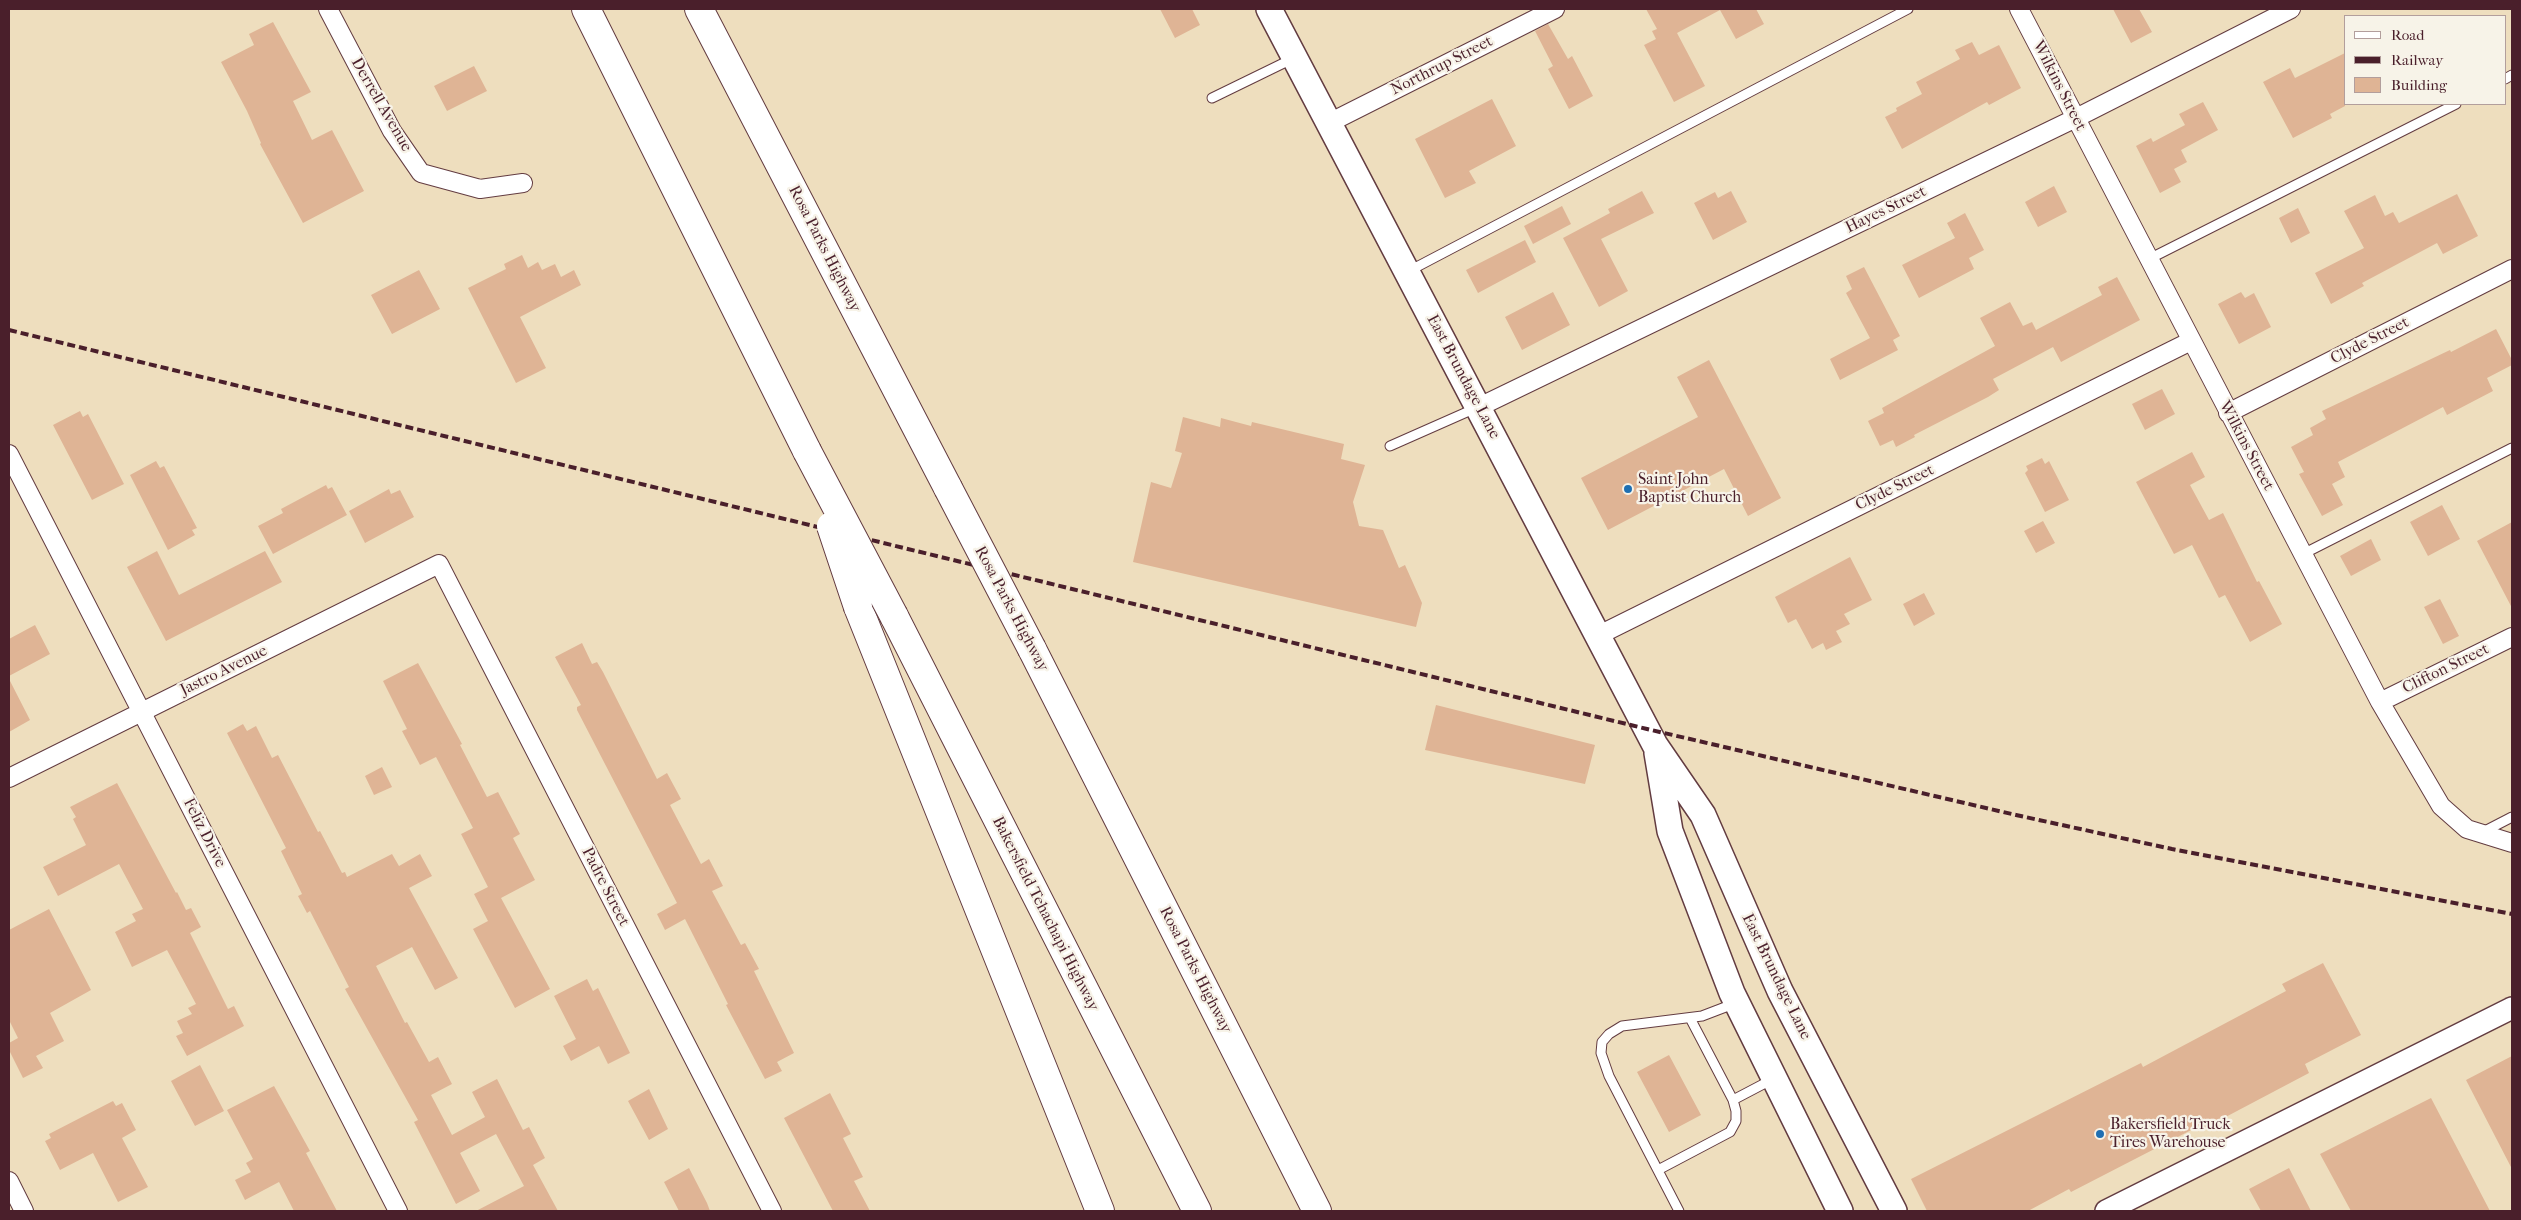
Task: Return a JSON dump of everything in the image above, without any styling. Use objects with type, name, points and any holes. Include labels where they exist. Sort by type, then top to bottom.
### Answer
[{"type":"highway","points":[[586,9],[807,451],[858,607],[1100,1211]]},
{"type":"highway","name":"Rosa Parks Highway","points":[[699,9],[1032,649],[1317,1211]]},
{"type":"highway","name":"Bakersfield Tehachapi Highway","points":[[807,451],[894,616],[1197,1211]]},
{"type":"main road","name":"East Brundage Lane","points":[[1269,9],[1599,635],[1655,746],[1703,815],[1780,991],[1894,1211]]},
{"type":"main road","name":"East Brundage Lane","points":[[1655,746],[1670,831],[1737,1003],[1840,1211]]},
{"type":"street","name":"Derrell Avenue","points":[[328,9],[392,131],[421,173],[480,188],[523,183]]},
{"type":"street","name":"Northrup Street","points":[[1329,123],[1555,9]]},
{"type":"street","name":"Wilkins Street","points":[[2019,9],[2380,702],[2441,806],[2467,829],[2512,843]]},
{"type":"street","name":"Hayes Street","points":[[1478,407],[2076,118],[2291,9]]},
{"type":"street","name":"Clyde Street","points":[[2228,413],[2512,269]]},
{"type":"street","name":"Clyde Street","points":[[1599,635],[2192,342]]},
{"type":"street","name":"Feliz Drive","points":[[9,454],[398,1211]]},
{"type":"street","name":"Jastro Avenue","points":[[9,778],[439,564]]},
{"type":"street","name":"Padre Street","points":[[439,564],[772,1211]]},
{"type":"street","name":"Clifton Street","points":[[2380,702],[2512,637]]},
{"type":"street","points":[[2106,1211],[2512,1008]]},
{"type":"street","points":[[9,1182],[24,1211]]},
{"type":"lane","points":[[1407,272],[1908,9]]},
{"type":"lane","points":[[1212,98],[1295,58]]},
{"type":"lane","points":[[2149,259],[2454,105]]},
{"type":"lane","points":[[1390,446],[1478,407]]},
{"type":"lane","points":[[2302,554],[2512,448]]},
{"type":"lane","points":[[2481,833],[2512,817]]},
{"type":"lane","points":[[1679,1211],[1609,1076],[1602,1053],[1602,1042],[1609,1034],[1622,1026],[1702,1016],[1737,1003]]},
{"type":"lane","points":[[1658,1170],[1730,1132],[1736,1122],[1733,1100],[1690,1018]]},
{"type":"lane","points":[[1733,1100],[1774,1078]]},
{"type":"building","points":[[1160,9],[1192,9],[1200,25],[1175,38]]},
{"type":"building","points":[[1646,9],[1756,9],[1764,24],[1736,39],[1720,10],[1677,33],[1705,86],[1674,102],[1644,45],[1656,39],[1652,31],[1657,29]]},
{"type":"building","points":[[2113,9],[2139,9],[2152,32],[2131,43]]},
{"type":"building","points":[[273,22],[311,92],[293,101],[312,140],[332,130],[364,191],[303,223],[260,144],[247,111],[221,62],[254,45],[249,34]]},
{"type":"building","points":[[1548,24],[1568,59],[1572,56],[1593,96],[1569,109],[1548,69],[1553,66],[1535,31]]},
{"type":"building","points":[[1972,42],[1979,55],[1999,45],[2021,88],[1989,105],[1987,102],[1902,149],[1885,117],[1897,111],[1896,108],[1922,94],[1916,82],[1960,59],[1955,50]]},
{"type":"building","points":[[2344,54],[2345,106],[2330,114],[2332,118],[2293,138],[2263,82],[2290,68],[2295,78]]},
{"type":"building","points":[[474,66],[487,91],[447,111],[434,86]]},
{"type":"building","points":[[1492,99],[1516,146],[1469,171],[1476,183],[1445,198],[1415,139]]},
{"type":"building","points":[[2203,102],[2218,130],[2181,150],[2187,162],[2174,169],[2181,182],[2160,193],[2136,146],[2151,138],[2153,142],[2185,125],[2179,114]]},
{"type":"building","points":[[2054,186],[2067,212],[2038,227],[2025,202]]},
{"type":"building","points":[[1642,191],[1654,213],[1601,239],[1628,291],[1599,307],[1563,238],[1610,213],[1608,209]]},
{"type":"building","points":[[1731,191],[1747,222],[1713,240],[1694,203],[1715,192],[1718,198]]},
{"type":"building","points":[[2457,194],[2478,236],[2443,254],[2437,243],[2362,283],[2364,286],[2331,304],[2315,273],[2364,248],[2344,211],[2375,195],[2385,216],[2393,212],[2399,223]]},
{"type":"building","points":[[1562,206],[1571,224],[1533,244],[1524,226]]},
{"type":"building","points":[[2298,208],[2310,233],[2291,243],[2279,218]]},
{"type":"building","points":[[1965,213],[1984,250],[1969,258],[1974,269],[1919,298],[1902,265],[1955,238],[1947,223]]},
{"type":"building","points":[[1525,240],[1536,262],[1478,293],[1466,270]]},
{"type":"building","points":[[522,255],[528,268],[538,262],[542,270],[555,264],[561,277],[574,270],[581,285],[520,317],[546,368],[516,383],[468,288],[506,269],[504,264]]},
{"type":"building","points":[[1864,267],[1900,336],[1893,340],[1898,350],[1840,380],[1830,359],[1870,338],[1846,293],[1852,289],[1846,276]]},
{"type":"building","points":[[419,270],[440,309],[392,334],[371,295]]},
{"type":"building","points":[[2117,277],[2140,320],[2061,362],[2053,347],[1993,379],[1999,390],[1988,397],[1914,435],[1915,437],[1896,447],[1893,440],[1880,446],[1868,421],[1884,413],[1882,408],[1995,346],[1980,318],[2010,302],[2023,326],[2032,322],[2036,330],[2102,295],[2098,287]]},
{"type":"building","points":[[1553,292],[1570,325],[1522,350],[1505,317]]},
{"type":"building","points":[[2241,292],[2245,298],[2254,293],[2271,327],[2239,344],[2218,304]]},
{"type":"building","points":[[2496,329],[2512,360],[2512,365],[2487,378],[2493,391],[2447,415],[2443,407],[2338,462],[2345,477],[2332,484],[2343,505],[2322,516],[2299,474],[2304,472],[2291,447],[2313,435],[2310,428],[2326,419],[2322,411],[2450,350],[2451,352]]},
{"type":"building","points":[[1709,360],[1781,498],[1748,516],[1724,469],[1608,530],[1581,478],[1698,417],[1677,377]]},
{"type":"building","points":[[2162,389],[2175,414],[2145,430],[2132,404]]},
{"type":"building","points":[[80,411],[83,417],[88,414],[124,484],[92,500],[53,425]]},
{"type":"building","points":[[1183,417],[1220,427],[1221,418],[1251,426],[1252,422],[1344,444],[1341,459],[1365,465],[1353,502],[1359,526],[1383,530],[1399,568],[1405,565],[1422,603],[1416,627],[1133,562],[1151,482],[1171,488],[1182,453],[1175,451]]},
{"type":"building","points":[[2192,452],[2205,477],[2190,485],[2209,520],[2223,513],[2257,582],[2259,581],[2282,624],[2250,642],[2225,595],[2219,598],[2192,545],[2174,554],[2136,482]]},
{"type":"building","points":[[2042,458],[2045,464],[2049,461],[2069,500],[2045,512],[2025,473],[2028,470],[2026,466]]},
{"type":"building","points":[[156,461],[160,468],[164,466],[197,528],[192,530],[195,535],[168,550],[130,475]]},
{"type":"building","points":[[326,485],[328,489],[332,487],[347,515],[273,554],[258,526],[283,513],[281,509]]},
{"type":"building","points":[[389,489],[391,494],[400,490],[414,517],[365,543],[349,511]]},
{"type":"building","points":[[2442,505],[2460,539],[2428,556],[2410,522]]},
{"type":"building","points":[[2043,521],[2055,543],[2036,553],[2024,531]]},
{"type":"building","points":[[2512,522],[2512,608],[2477,541]]},
{"type":"building","points":[[2371,539],[2381,560],[2351,576],[2340,556]]},
{"type":"building","points":[[157,551],[179,595],[265,551],[282,582],[166,641],[127,567]]},
{"type":"building","points":[[1850,557],[1872,600],[1844,614],[1850,624],[1836,631],[1842,642],[1826,650],[1823,643],[1812,649],[1796,619],[1788,623],[1775,597]]},
{"type":"building","points":[[1924,593],[1935,614],[1914,626],[1903,604]]},
{"type":"building","points":[[2440,599],[2459,636],[2443,644],[2424,607]]},
{"type":"building","points":[[35,625],[50,654],[9,676],[9,639]]},
{"type":"building","points":[[582,643],[592,664],[597,662],[603,672],[657,779],[667,773],[681,799],[670,805],[701,864],[709,859],[723,886],[712,891],[741,945],[745,943],[759,969],[754,971],[794,1053],[777,1062],[782,1071],[765,1079],[726,1005],[728,1004],[685,919],[665,930],[657,914],[677,903],[577,710],[577,707],[581,705],[555,657]]},
{"type":"building","points":[[418,663],[462,744],[460,745],[487,797],[498,792],[520,834],[513,838],[535,880],[501,898],[550,989],[515,1008],[473,929],[488,921],[474,894],[488,887],[461,834],[473,828],[436,757],[420,765],[402,731],[407,729],[383,681]]},
{"type":"building","points":[[9,679],[30,720],[9,732]]},
{"type":"building","points":[[1436,705],[1595,745],[1585,784],[1425,750]]},
{"type":"building","points":[[243,724],[247,731],[256,726],[272,758],[278,755],[318,832],[320,831],[342,873],[345,872],[347,877],[392,854],[399,866],[420,854],[432,876],[409,888],[458,978],[435,990],[412,947],[376,966],[405,1023],[407,1022],[429,1062],[438,1057],[452,1084],[431,1095],[452,1135],[485,1117],[472,1092],[497,1079],[523,1130],[529,1127],[545,1158],[533,1165],[558,1211],[476,1211],[524,1186],[496,1134],[460,1153],[480,1191],[456,1204],[414,1122],[418,1120],[345,989],[349,987],[310,911],[307,913],[298,896],[302,894],[281,851],[286,848],[227,733]]},
{"type":"building","points":[[382,767],[392,787],[374,795],[365,776]]},
{"type":"building","points":[[117,783],[176,893],[186,910],[191,908],[201,927],[190,933],[228,1009],[234,1006],[244,1026],[187,1056],[176,1036],[183,1033],[177,1021],[192,1014],[188,1008],[196,1004],[167,950],[132,967],[115,932],[136,921],[132,914],[143,909],[119,864],[58,896],[43,867],[86,845],[73,819],[76,817],[70,807]]},
{"type":"building","points":[[49,909],[91,990],[50,1013],[64,1041],[36,1056],[43,1068],[23,1078],[9,1050],[9,1043],[18,1038],[9,1020],[9,930]]},
{"type":"building","points":[[2323,963],[2361,1035],[2305,1064],[2309,1073],[2201,1130],[2199,1126],[2071,1192],[2069,1189],[2028,1211],[1927,1211],[1911,1179],[2141,1063],[2143,1067],[2286,991],[2282,984]]},
{"type":"building","points":[[587,979],[593,991],[598,988],[630,1053],[608,1064],[599,1046],[571,1061],[563,1046],[576,1039],[554,996]]},
{"type":"building","points":[[1669,1055],[1701,1115],[1669,1132],[1637,1072]]},
{"type":"building","points":[[2512,1056],[2512,1169],[2466,1080]]},
{"type":"building","points":[[200,1065],[224,1111],[195,1126],[171,1081]]},
{"type":"building","points":[[274,1086],[310,1151],[306,1153],[337,1211],[294,1211],[279,1182],[245,1200],[235,1180],[251,1172],[246,1163],[253,1159],[227,1110]]},
{"type":"building","points":[[649,1089],[668,1129],[649,1140],[628,1101]]},
{"type":"building","points":[[830,1093],[851,1134],[843,1138],[863,1177],[854,1181],[870,1211],[833,1211],[784,1118]]},
{"type":"building","points":[[2431,1098],[2490,1211],[2351,1211],[2320,1154]]},
{"type":"building","points":[[113,1101],[116,1106],[122,1103],[136,1130],[122,1138],[148,1187],[118,1202],[93,1153],[60,1170],[45,1141],[51,1138],[49,1134]]},
{"type":"building","points":[[689,1168],[710,1211],[679,1211],[664,1182]]},
{"type":"building","points":[[2289,1168],[2311,1211],[2261,1211],[2249,1189]]},
{"type":"railway","points":[[9,330],[1647,729],[2016,815],[2172,849],[2512,914]]},
{"type":"place","name":"Saint John Baptist Church","points":[[1628,489]]},
{"type":"place","name":"Bakersfield Truck Tires Warehouse","points":[[2100,1134]]}]
